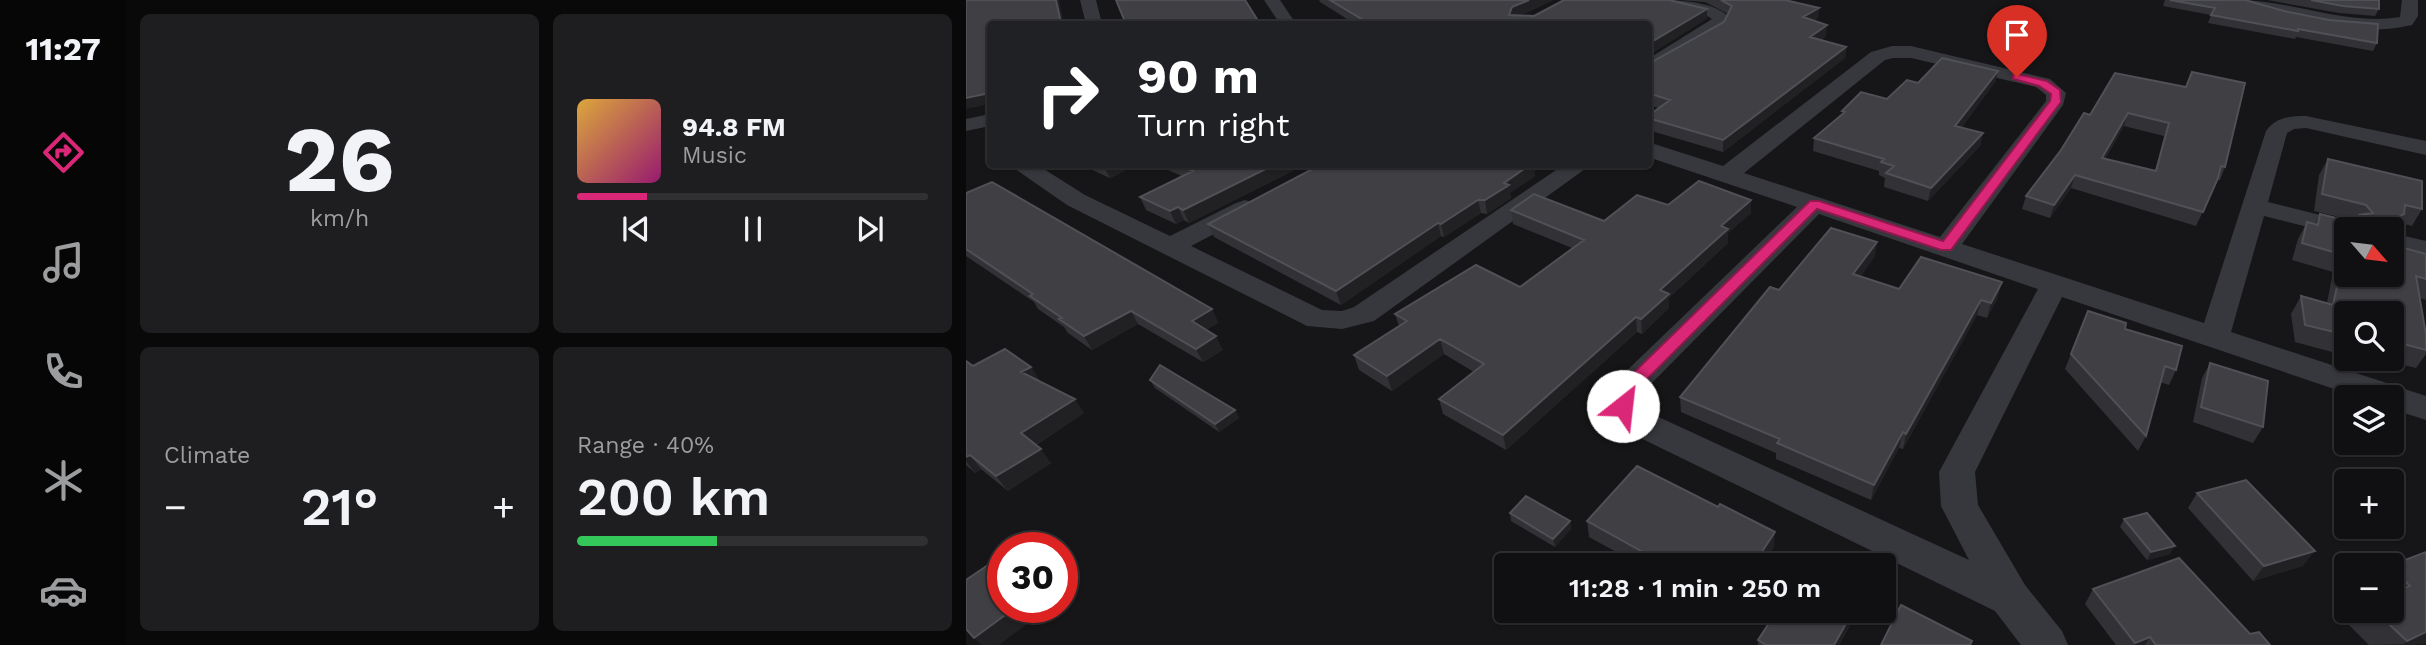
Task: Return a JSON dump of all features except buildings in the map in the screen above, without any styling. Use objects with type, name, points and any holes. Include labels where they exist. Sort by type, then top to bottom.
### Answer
[{"type":"street","points":[[1088,0],[1093,21]]},
{"type":"street","points":[[1272,0],[1286,21]]},
{"type":"street","points":[[1652,66],[1716,26],[1721,18],[1713,12],[1660,0]]},
{"type":"street","points":[[2246,0],[2284,10],[2383,25],[2406,21],[2410,0]]},
{"type":"street","points":[[1727,175],[1878,56],[1892,52],[1910,52],[2043,83],[2056,93],[2056,102],[1946,247]]},
{"type":"street","points":[[966,125],[987,121]]},
{"type":"street","points":[[2215,336],[2277,131],[2287,122],[2328,126],[2426,148]]},
{"type":"street","points":[[1652,150],[2426,408]]},
{"type":"street","points":[[1025,168],[1076,200],[1317,319],[1342,320],[1364,314],[1575,168]]},
{"type":"street","points":[[1170,247],[1268,196]]},
{"type":"street","points":[[1815,204],[1628,388],[1623,406],[1637,422],[2010,598]]},
{"type":"street","points":[[2253,206],[2334,226]]},
{"type":"street","points":[[2404,244],[2426,250]]},
{"type":"street","points":[[2048,645],[2010,598],[1960,506],[1957,472],[2055,283]]},
{"type":"route","points":[[1623,406],[1628,388],[1815,204],[1946,247],[2056,102],[2056,93],[2043,83],[2017,77]]}]
